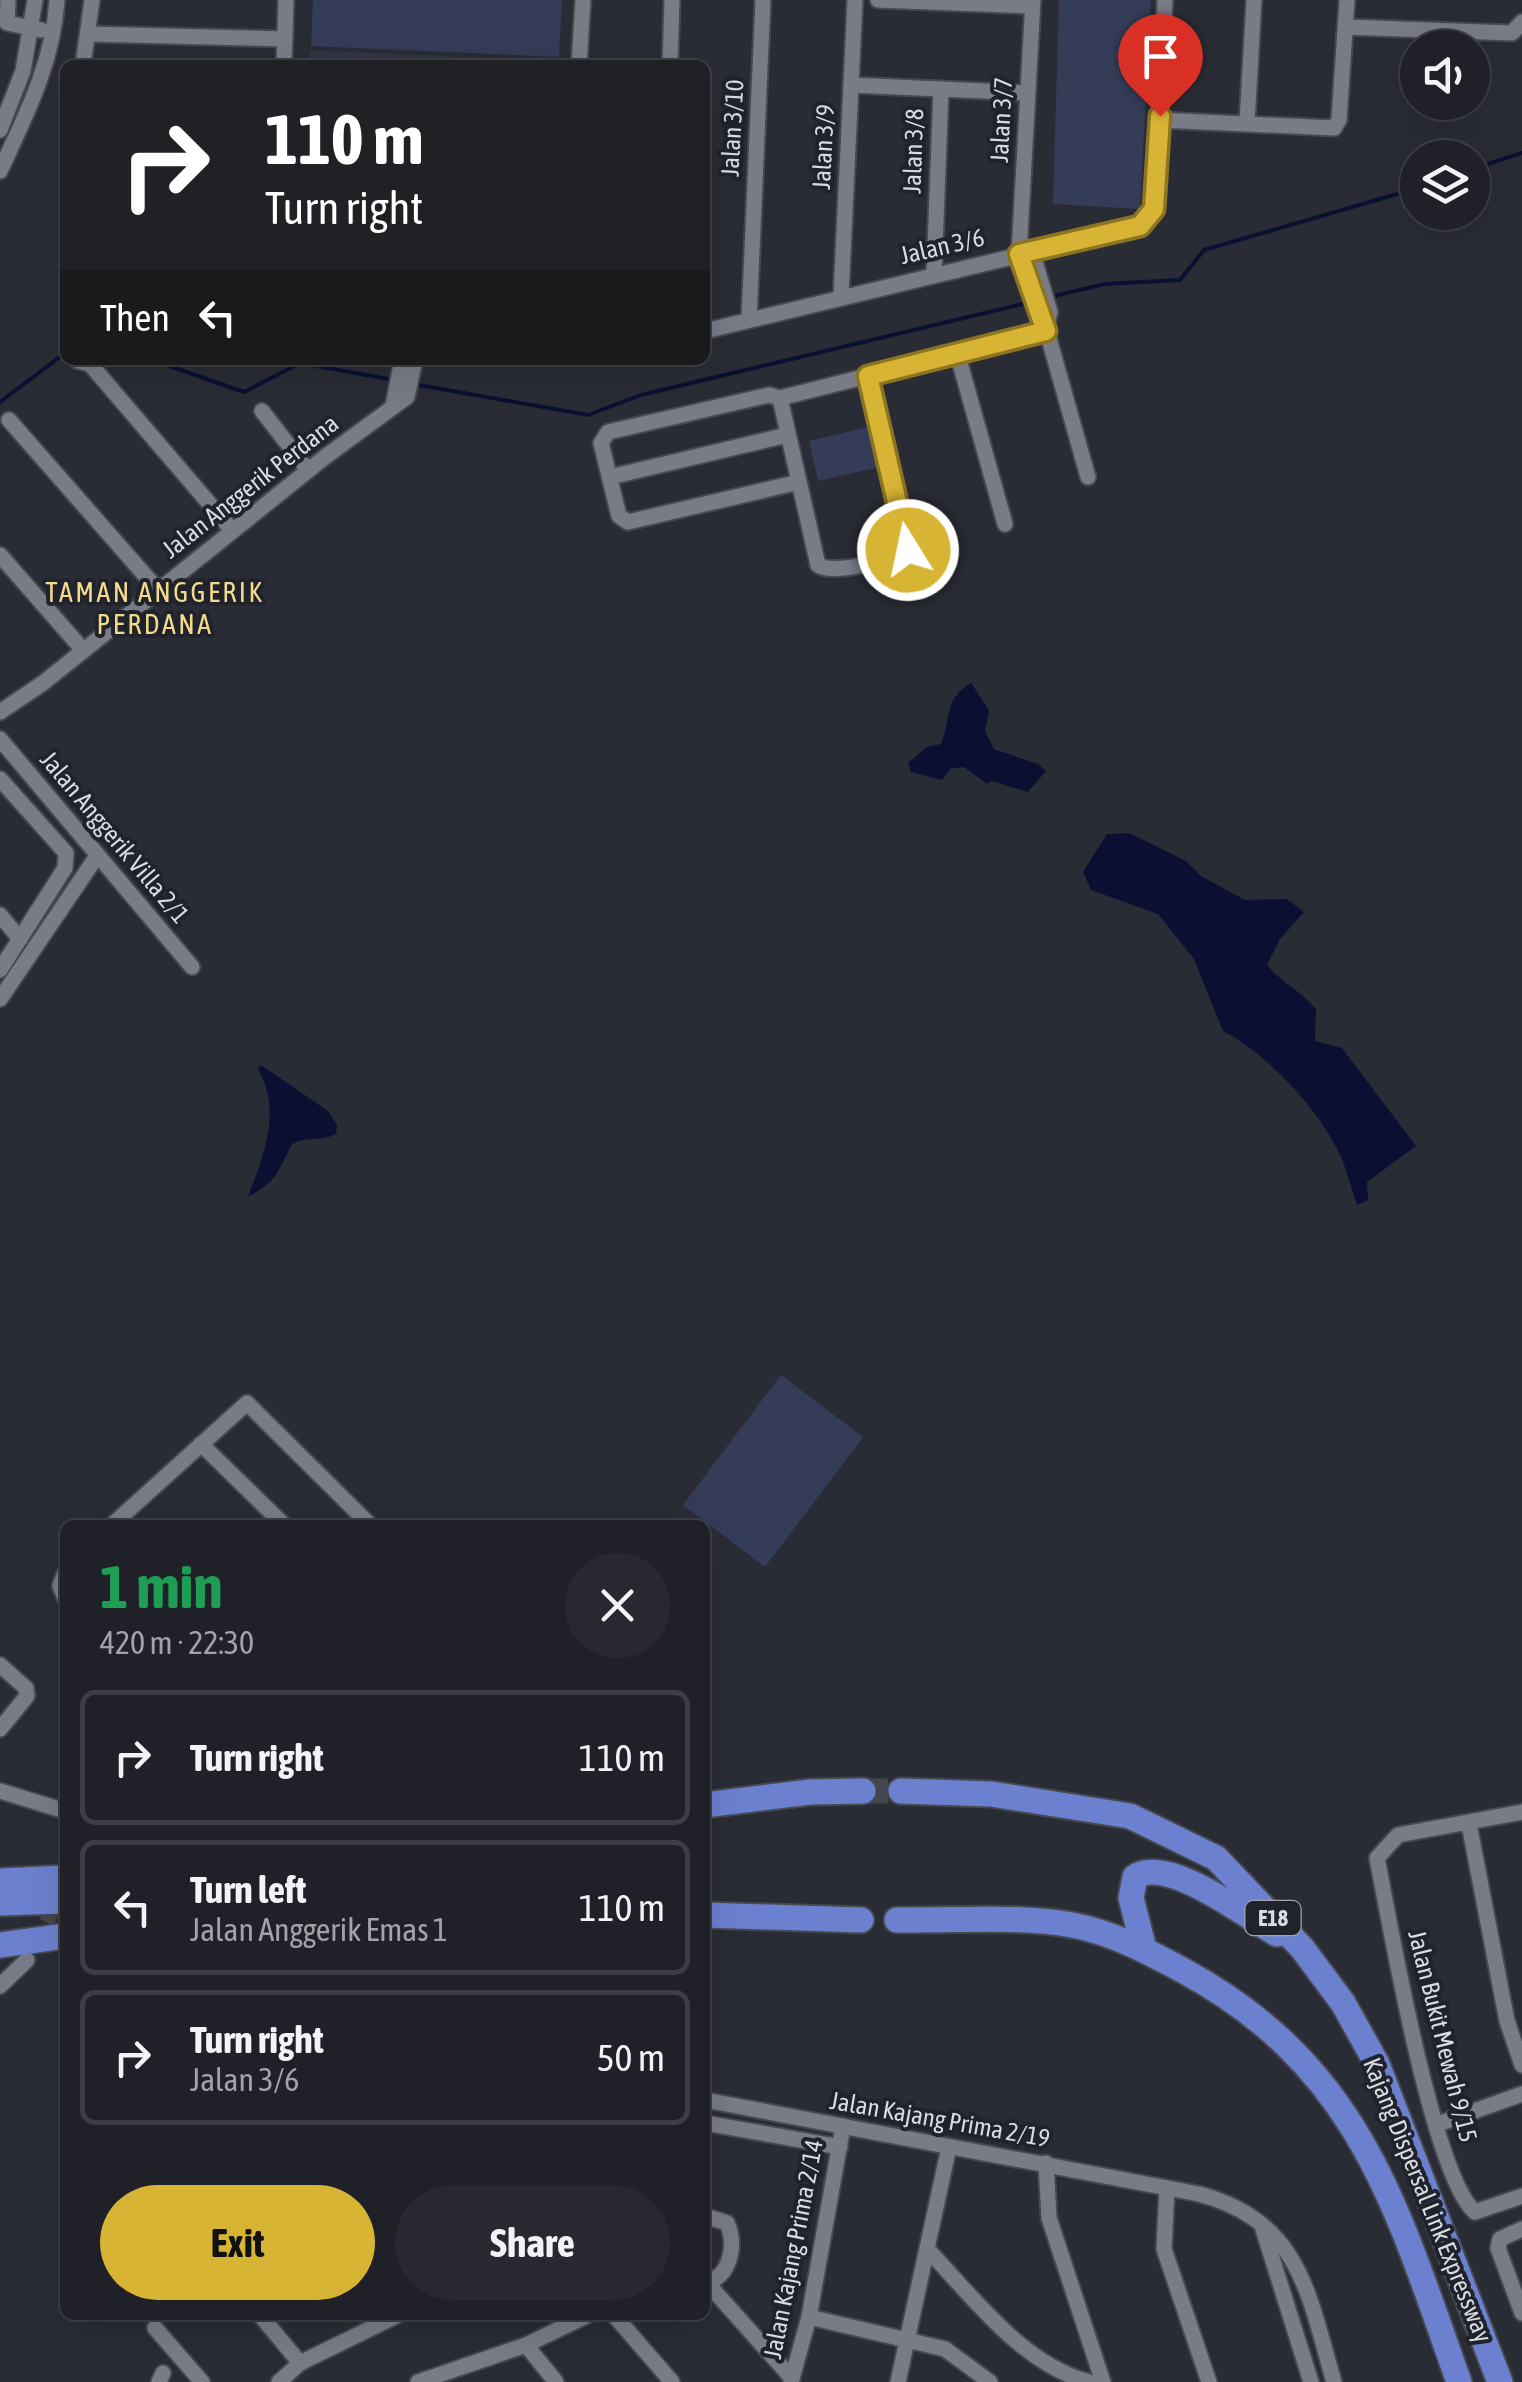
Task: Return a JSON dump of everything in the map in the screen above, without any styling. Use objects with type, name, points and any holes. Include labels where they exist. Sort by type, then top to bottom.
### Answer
[{"type":"highway","points":[[710,1804],[810,1792],[863,1791]]},
{"type":"highway","name":"Kajang Dispersal Link Expressway","points":[[901,1791],[991,1794],[1130,1816],[1216,1858],[1302,1948],[1343,2002],[1377,2064],[1500,2382]]},
{"type":"highway","points":[[0,1867],[60,1869]]},
{"type":"highway","points":[[1144,1949],[1131,1888],[1135,1877],[1154,1869],[1175,1874],[1302,1948]]},
{"type":"highway","points":[[0,1881],[60,1878]]},
{"type":"highway","points":[[0,1903],[60,1902]]},
{"type":"highway","points":[[710,1915],[861,1920]]},
{"type":"highway","name":"Kajang Dispersal Link Expressway","points":[[896,1920],[1048,1922],[1076,1926],[1144,1949],[1225,1993],[1285,2041],[1327,2086],[1366,2145],[1401,2220],[1460,2382]]},
{"type":"highway","points":[[0,1945],[60,1937]]},
{"type":"street","points":[[8,0],[7,24],[55,32]]},
{"type":"street","points":[[0,130],[23,71],[35,0]]},
{"type":"street","points":[[0,172],[44,76],[55,32],[57,0]]},
{"type":"street","points":[[84,60],[92,0]]},
{"type":"street","points":[[284,60],[286,0]]},
{"type":"street","points":[[579,60],[583,0]]},
{"type":"street","points":[[670,60],[672,0]]},
{"type":"street","name":"Jalan 3/10","points":[[749,319],[763,0]]},
{"type":"street","name":"Jalan 3/9","points":[[841,296],[855,0]]},
{"type":"street","points":[[878,0],[1033,3]]},
{"type":"street","name":"Jalan 3/6","points":[[710,330],[1140,226],[1154,209],[1165,0]]},
{"type":"street","points":[[1247,122],[1254,0]]},
{"type":"street","points":[[1160,120],[1334,128],[1339,120],[1347,0]]},
{"type":"street","name":"Jalan 3/7","points":[[1026,256],[1027,92],[1033,3]]},
{"type":"street","points":[[1346,27],[1512,33],[1522,22]]},
{"type":"street","points":[[90,34],[285,39]]},
{"type":"street","points":[[851,84],[1027,92]]},
{"type":"street","name":"Jalan 3/8","points":[[934,274],[941,89]]},
{"type":"street","points":[[1026,256],[1088,477]]},
{"type":"street","points":[[799,482],[628,522],[619,516],[601,443],[608,432],[769,395],[780,398],[958,356],[1045,322]]},
{"type":"street","points":[[958,356],[1005,524]]},
{"type":"street","points":[[91,365],[232,530]]},
{"type":"street","points":[[398,399],[401,365]]},
{"type":"street","points":[[398,399],[413,365]]},
{"type":"street","points":[[780,398],[818,565],[826,571],[900,554],[910,542],[868,376]]},
{"type":"street","name":"Jalan Anggerik Perdana","points":[[2,708],[83,650],[398,399]]},
{"type":"street","points":[[262,411],[308,470]]},
{"type":"street","points":[[9,420],[158,590]]},
{"type":"street","points":[[610,476],[787,435]]},
{"type":"street","points":[[0,555],[83,650]]},
{"type":"street","name":"Jalan Anggerik Villa 2/1","points":[[0,739],[192,967]]},
{"type":"street","points":[[0,779],[66,853],[65,868],[0,970]]},
{"type":"street","points":[[0,999],[97,856]]},
{"type":"street","points":[[0,915],[20,939]]},
{"type":"street","points":[[125,1520],[247,1403],[365,1520]]},
{"type":"street","points":[[200,1444],[279,1520]]},
{"type":"street","points":[[0,1665],[26,1688],[27,1696],[0,1729]]},
{"type":"street","points":[[0,1790],[60,1809]]},
{"type":"street","points":[[1522,1812],[1469,1824],[1507,2020],[1522,2065]]},
{"type":"street","name":"Jalan Bukit Mewah 9/15","points":[[1469,1824],[1398,1835],[1377,1858],[1418,2056],[1468,2206],[1482,2212],[1522,2196]]},
{"type":"street","points":[[0,1986],[27,1960]]},
{"type":"street","points":[[1438,2124],[1522,2094]]},
{"type":"street","name":"Jalan Kajang Prima 2/19","points":[[710,2101],[1167,2188],[1226,2201],[1261,2222]]},
{"type":"street","points":[[710,2124],[840,2148]]},
{"type":"street","name":"Jalan Kajang Prima 2/14","points":[[792,2380],[809,2317],[843,2126]]},
{"type":"street","points":[[898,2382],[949,2147]]},
{"type":"street","points":[[1046,2163],[1049,2218],[1103,2382]]},
{"type":"street","points":[[1167,2188],[1164,2249],[1209,2382]]},
{"type":"street","points":[[710,2218],[727,2223],[732,2234],[727,2269],[710,2281]]},
{"type":"street","points":[[1261,2222],[1312,2382]]},
{"type":"street","points":[[1261,2222],[1297,2263],[1334,2382]]},
{"type":"street","points":[[1522,2229],[1500,2239],[1498,2248],[1522,2313]]},
{"type":"street","points":[[928,2250],[998,2325],[1054,2369],[1089,2382]]},
{"type":"street","points":[[710,2288],[792,2380]]},
{"type":"street","points":[[809,2317],[945,2349],[990,2382]]},
{"type":"street","points":[[264,2320],[300,2363]]},
{"type":"street","points":[[278,2382],[300,2363],[381,2320]]},
{"type":"street","points":[[428,2380],[526,2345],[578,2320]]},
{"type":"street","points":[[618,2320],[672,2382]]},
{"type":"street","points":[[154,2328],[202,2382]]},
{"type":"street","points":[[526,2345],[556,2382]]},
{"type":"shaded area","points":[[313,0],[562,0],[559,57],[311,46]]},
{"type":"shaded area","points":[[1059,0],[1151,0],[1140,209],[1053,204]]},
{"type":"shaded area","points":[[309,50],[524,60],[310,60]]},
{"type":"shaded area","points":[[869,427],[879,467],[818,481],[809,441]]},
{"type":"shaded area","points":[[971,683],[989,710],[985,731],[994,749],[1038,764],[1046,771],[1028,792],[992,781],[987,784],[964,767],[950,769],[942,780],[911,772],[908,763],[927,747],[941,744],[952,702]]},
{"type":"shaded area","points":[[1129,833],[1186,861],[1201,876],[1245,900],[1287,899],[1304,912],[1280,939],[1267,965],[1316,1009],[1315,1041],[1342,1048],[1416,1146],[1367,1182],[1368,1200],[1357,1205],[1339,1153],[1305,1101],[1256,1053],[1223,1031],[1194,959],[1158,914],[1091,890],[1083,872],[1107,834]]},
{"type":"shaded area","points":[[261,1065],[328,1111],[337,1125],[336,1134],[292,1144],[272,1180],[248,1197],[265,1149],[270,1117],[258,1069]]},
{"type":"shaded area","points":[[781,1375],[863,1437],[765,1567],[710,1525],[710,1520],[703,1520],[683,1505]]},
{"type":"waterway","points":[[1490,163],[1522,153]]},
{"type":"waterway","points":[[1050,297],[1105,284],[1180,280],[1204,250],[1400,193]]},
{"type":"waterway","points":[[413,384],[588,415],[641,395],[1031,302]]},
{"type":"waterway","points":[[0,402],[60,357]]},
{"type":"waterway","points":[[166,365],[244,392],[296,365]]},
{"type":"waterway","points":[[311,365],[394,380]]},
{"type":"tunnel","points":[[863,1791],[901,1791]]},
{"type":"tunnel","points":[[36,1943],[59,1897]]},
{"type":"district","name":"TAMAN ANGGERIK PERDANA","points":[[155,608]]},
{"type":"route","points":[[908,550],[910,542],[868,376],[1046,331],[1019,254],[1140,226],[1150,218],[1154,209],[1160,116]]}]
